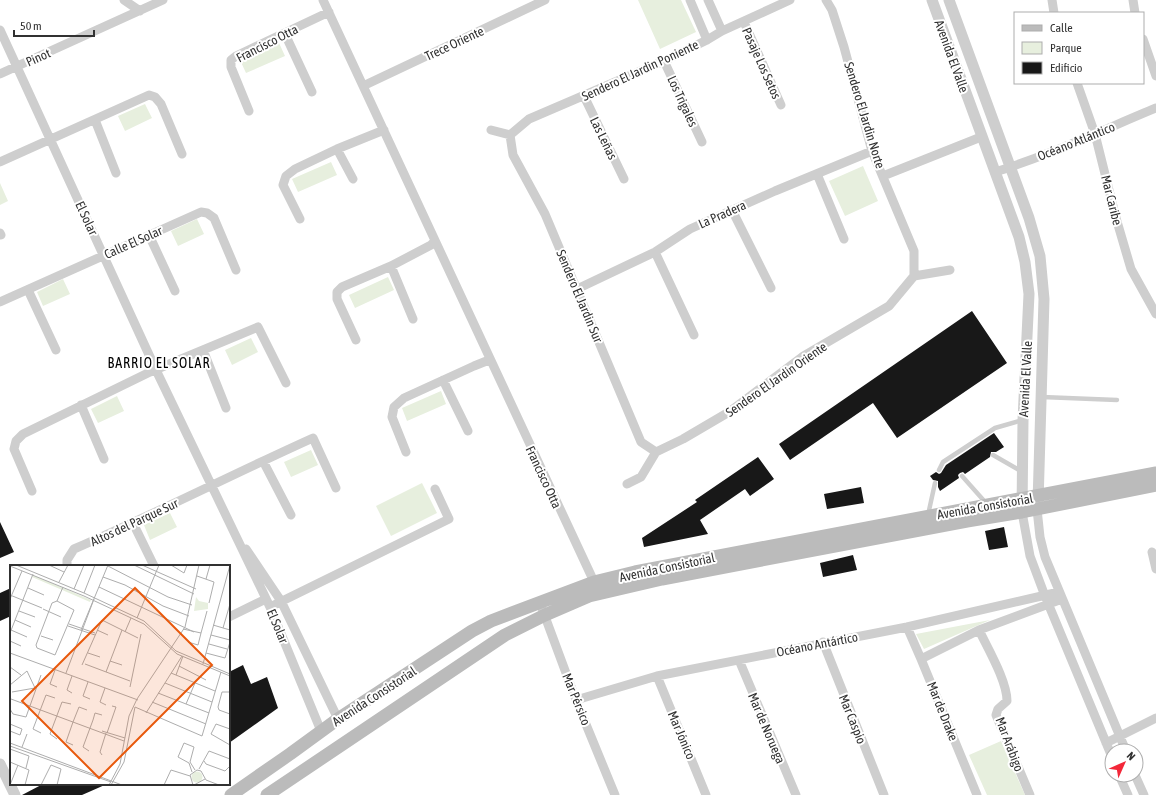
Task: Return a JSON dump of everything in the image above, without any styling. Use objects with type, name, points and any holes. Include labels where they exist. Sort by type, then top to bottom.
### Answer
[{"type":"main road","name":"Avenida Consistorial","points":[[596,588],[700,571],[967,521],[1156,473]]},
{"type":"main road","name":"Avenida Consistorial","points":[[1038,502],[1156,485]]},
{"type":"main road","name":"Avenida Consistorial","points":[[231,795],[338,719],[472,631],[491,621],[542,609],[635,572],[987,504],[1022,506]]},
{"type":"main road","name":"Avenida Consistorial","points":[[267,795],[487,646],[524,624],[542,609]]},
{"type":"main road","points":[[371,697],[375,698],[382,704],[382,713],[378,719]]},
{"type":"street","name":"Pinot","points":[[0,74],[163,0]]},
{"type":"street","name":"Francisco Otta","points":[[323,0],[596,588]]},
{"type":"street","name":"Trece Oriente","points":[[363,86],[545,0]]},
{"type":"street","points":[[690,0],[708,40]]},
{"type":"street","points":[[708,0],[722,31]]},
{"type":"street","name":"Sendero El Jardin Poniente","points":[[510,135],[529,119],[664,61],[708,40],[722,31],[790,0]]},
{"type":"street","name":"Sendero El Jardin Norte","points":[[826,0],[832,10],[844,46],[872,151],[914,250],[914,276]]},
{"type":"street","name":"Avenida El Valle","points":[[932,0],[981,137],[1019,237],[1025,262],[1029,294],[1023,420],[1022,506],[1030,556],[1106,743]]},
{"type":"street","name":"Avenida El Valle","points":[[949,0],[1030,218],[1040,256],[1044,299],[1038,502],[1040,537],[1045,557],[1060,596],[1123,743]]},
{"type":"street","points":[[1052,0],[1054,12]]},
{"type":"street","points":[[1133,0],[1135,12]]},
{"type":"street","points":[[127,1],[140,11]]},
{"type":"street","name":"Francisco Otta","points":[[249,110],[231,67],[231,60],[236,56],[329,12]]},
{"type":"street","name":"Pasaje Los Setos","points":[[744,22],[781,105]]},
{"type":"street","name":"El Solar","points":[[0,30],[156,370],[228,523],[268,603],[321,731]]},
{"type":"street","points":[[285,34],[312,92]]},
{"type":"street","points":[[1144,42],[1156,76]]},
{"type":"street","name":"Los Trigales","points":[[664,61],[702,142]]},
{"type":"street","name":"Mar Caribe","points":[[1077,84],[1095,134],[1116,218],[1131,269],[1156,314]]},
{"type":"street","points":[[0,162],[148,95],[155,97],[161,104],[182,154]]},
{"type":"street","name":"Las Leñas","points":[[584,96],[624,179]]},
{"type":"street","name":"Océano Atlántico","points":[[995,172],[1095,134],[1156,108]]},
{"type":"street","points":[[95,120],[116,173]]},
{"type":"street","points":[[300,219],[283,185],[286,176],[295,169],[337,149],[384,130]]},
{"type":"street","points":[[491,130],[510,135]]},
{"type":"street","name":"Sendero El Jardin Sur","points":[[510,135],[513,155],[545,214],[641,442],[656,452]]},
{"type":"street","points":[[883,176],[981,137]]},
{"type":"street","points":[[337,149],[353,179]]},
{"type":"street","name":"La Pradera","points":[[577,289],[655,252],[690,229],[775,191],[872,151]]},
{"type":"street","points":[[817,174],[844,239]]},
{"type":"street","points":[[732,210],[770,288]]},
{"type":"street","name":"Calle El Solar","points":[[0,302],[201,212],[207,213],[214,218],[236,270]]},
{"type":"street","points":[[1019,237],[1033,233]]},
{"type":"street","points":[[150,235],[175,291]]},
{"type":"street","points":[[356,340],[337,299],[337,292],[342,287],[391,266],[435,242]]},
{"type":"street","points":[[655,252],[694,335]]},
{"type":"street","points":[[391,266],[413,319]]},
{"type":"street","points":[[914,276],[950,270]]},
{"type":"street","name":"Sendero El Jardin Oriente","points":[[656,452],[683,439],[729,412],[802,357],[889,306],[914,276]]},
{"type":"street","points":[[28,290],[56,350]]},
{"type":"street","points":[[32,491],[14,449],[16,441],[24,434],[81,405],[156,370],[258,326],[286,383]]},
{"type":"street","points":[[202,350],[226,408]]},
{"type":"street","points":[[406,452],[392,417],[394,407],[404,398],[489,360]]},
{"type":"street","points":[[443,380],[468,431]]},
{"type":"street","points":[[81,405],[104,459]]},
{"type":"street","points":[[211,487],[313,438],[336,488]]},
{"type":"street","points":[[627,484],[642,477],[656,452]]},
{"type":"street","points":[[263,461],[291,515]]},
{"type":"street","name":"Altos del Parque Sur","points":[[67,565],[67,560],[74,549],[211,487]]},
{"type":"street","points":[[230,617],[268,603],[281,601],[449,519],[435,489]]},
{"type":"street","points":[[133,523],[154,565]]},
{"type":"street","name":"El Solar","points":[[228,523],[281,601],[338,719]]},
{"type":"street","points":[[1152,552],[1156,569]]},
{"type":"street","name":"Océano Antártico","points":[[576,700],[657,676],[823,642],[1047,600],[1060,596]]},
{"type":"street","name":"Océano Antártico","points":[[921,659],[979,630],[1047,600]]},
{"type":"street","name":"Mar Pérsico","points":[[542,609],[576,700],[616,795]]},
{"type":"street","name":"Mar de Drake","points":[[907,627],[977,795]]},
{"type":"street","name":"Mar Arábigo","points":[[979,630],[997,667],[1007,694],[1007,701],[998,709],[996,714],[1030,795]]},
{"type":"street","name":"Mar Caspio","points":[[823,642],[884,795]]},
{"type":"street","name":"Mar de Noruega","points":[[739,660],[796,795]]},
{"type":"street","name":"Mar Jónico","points":[[657,676],[706,795]]},
{"type":"street","points":[[1106,743],[1156,718]]},
{"type":"street","points":[[0,764],[10,780]]},
{"type":"street","points":[[1123,783],[1128,795]]},
{"type":"street","points":[[1139,783],[1144,795]]},
{"type":"street","points":[[12,785],[15,795]]},
{"type":"lane","points":[[1042,397],[1117,400]]},
{"type":"lane","points":[[939,470],[943,462],[948,461],[995,428],[1023,420]]},
{"type":"lane","points":[[993,455],[1022,472]]},
{"type":"lane","points":[[962,476],[987,504]]},
{"type":"lane","points":[[927,516],[935,483]]},
{"type":"green space","points":[[638,0],[681,0],[696,32],[660,49]]},
{"type":"green space","points":[[279,43],[285,56],[246,73],[240,60]]},
{"type":"green space","points":[[145,104],[152,118],[125,131],[118,116]]},
{"type":"green space","points":[[331,162],[337,175],[298,192],[292,179]]},
{"type":"green space","points":[[863,166],[878,201],[845,216],[829,181]]},
{"type":"green space","points":[[0,183],[8,201],[0,205]]},
{"type":"green space","points":[[197,219],[204,234],[178,246],[171,231]]},
{"type":"green space","points":[[388,277],[394,290],[355,308],[349,295]]},
{"type":"green space","points":[[63,279],[70,294],[43,306],[37,292]]},
{"type":"green space","points":[[251,338],[258,352],[232,365],[225,350]]},
{"type":"green space","points":[[441,391],[446,404],[407,421],[402,408]]},
{"type":"green space","points":[[117,396],[124,411],[98,423],[91,409]]},
{"type":"green space","points":[[311,450],[318,465],[291,477],[284,462]]},
{"type":"green space","points":[[422,483],[437,513],[391,536],[376,506]]},
{"type":"green space","points":[[170,513],[177,527],[150,540],[144,525]]},
{"type":"green space","points":[[990,620],[924,649],[916,634]]},
{"type":"green space","points":[[1001,741],[1025,795],[987,795],[969,755]]},
{"type":"building","points":[[972,311],[1007,363],[897,438],[873,403],[790,460],[779,444]]},
{"type":"building","points":[[994,433],[1004,447],[996,452],[991,452],[990,457],[965,474],[963,472],[960,473],[958,475],[959,478],[940,491],[938,481],[933,480],[930,476],[936,472],[939,474],[941,473],[946,465]]},
{"type":"building","points":[[758,457],[774,479],[750,496],[745,489],[700,520],[708,534],[644,547],[642,538],[697,502],[695,500]]},
{"type":"building","points":[[861,487],[864,503],[827,509],[824,494]]},
{"type":"building","points":[[0,522],[14,552],[0,558]]},
{"type":"building","points":[[1004,527],[1008,547],[989,550],[985,531]]},
{"type":"building","points":[[853,555],[857,570],[823,577],[820,563]]},
{"type":"building","points":[[10,588],[10,616],[0,621],[0,593]]},
{"type":"building","points":[[243,665],[251,684],[267,677],[278,708],[230,742],[230,672]]},
{"type":"building","points":[[41,785],[105,785],[82,795],[22,795]]},
{"type":"district","name":"BARRIO EL SOLAR","points":[[159,363]]}]
